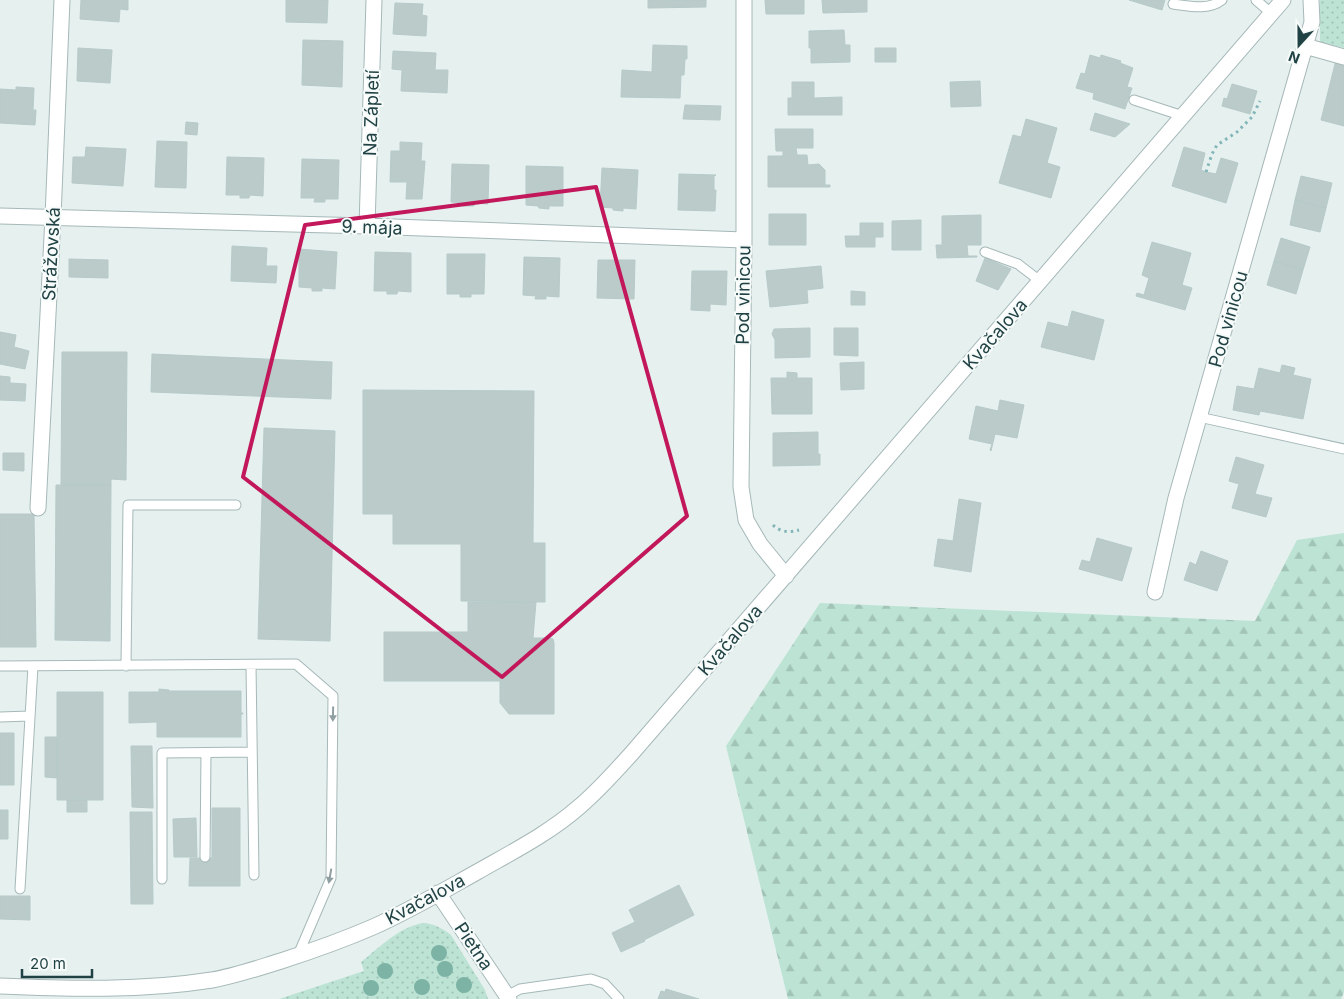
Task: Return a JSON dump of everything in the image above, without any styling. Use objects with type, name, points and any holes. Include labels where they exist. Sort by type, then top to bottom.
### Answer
[{"type":"street","name":"Strážovská","points":[[38,508],[62,0]]},
{"type":"street","name":"Na Zápletí","points":[[367,226],[374,0]]},
{"type":"street","name":"Pod vinicou","points":[[744,0],[744,240],[740,487],[746,520],[754,534],[786,576]]},
{"type":"street","name":"Kvačalova","points":[[0,986],[67,989],[120,988],[213,980],[250,971],[334,943],[374,926],[536,839],[578,808],[604,784],[786,576],[1283,0]]},
{"type":"street","name":"Pod vinicou","points":[[1155,592],[1176,498],[1312,22],[1311,0]]},
{"type":"street","points":[[1305,46],[1344,57]]},
{"type":"street","name":"9. mája","points":[[0,216],[367,226],[744,240]]},
{"type":"street","name":"Pietna","points":[[438,893],[508,998]]},
{"type":"lane","points":[[1173,4],[1197,8],[1218,3],[1222,0]]},
{"type":"lane","points":[[1256,0],[1271,13]]},
{"type":"lane","points":[[1134,100],[1183,116]]},
{"type":"lane","points":[[985,252],[1018,264],[1040,281]]},
{"type":"lane","points":[[1200,417],[1344,449]]},
{"type":"lane","points":[[126,666],[128,506],[236,505]]},
{"type":"lane","points":[[250,664],[254,875]]},
{"type":"lane","points":[[0,666],[296,664],[333,696],[331,878],[298,955]]},
{"type":"lane","points":[[20,889],[33,666]]},
{"type":"lane","points":[[0,717],[30,716]]},
{"type":"lane","points":[[162,879],[162,753],[252,752]]},
{"type":"lane","points":[[204,857],[206,753]]},
{"type":"lane","points":[[508,998],[520,989],[591,979],[605,984],[619,999]]},
{"type":"path","points":[[1206,172],[1217,145],[1237,132],[1252,117],[1260,101]]},
{"type":"path","points":[[768,520],[775,527],[790,533],[804,529]]},
{"type":"highlighted area","points":[[596,187],[687,516],[502,677],[243,477],[305,225]]},
{"type":"green space","points":[[1320,0],[1344,0],[1344,48],[1320,42]]},
{"type":"green space","points":[[1344,533],[1344,992],[1341,999],[788,999],[726,746],[820,603],[1255,621],[1297,540]]},
{"type":"green space","points":[[425,923],[439,927],[451,935],[485,990],[488,999],[279,999],[364,971],[361,962],[383,944],[407,928]]},
{"type":"building","points":[[81,0],[128,0],[128,10],[120,9],[119,22],[80,19]]},
{"type":"building","points":[[286,0],[328,0],[327,23],[286,22]]},
{"type":"building","points":[[648,0],[706,0],[706,7],[648,8]]},
{"type":"building","points":[[765,0],[804,0],[804,14],[766,14]]},
{"type":"building","points":[[822,0],[867,0],[867,12],[823,13]]},
{"type":"building","points":[[1129,0],[1165,0],[1162,10]]},
{"type":"building","points":[[395,3],[423,4],[422,15],[427,16],[426,36],[393,34]]},
{"type":"building","points":[[844,30],[845,45],[850,45],[850,62],[811,63],[809,31]]},
{"type":"building","points":[[303,40],[343,41],[342,87],[302,85]]},
{"type":"building","points":[[653,45],[687,46],[684,75],[681,75],[680,98],[621,97],[622,70],[652,72]]},
{"type":"building","points":[[78,48],[112,50],[110,83],[77,81]]},
{"type":"building","points":[[875,48],[896,48],[896,62],[875,62]]},
{"type":"building","points":[[393,51],[436,53],[435,70],[448,70],[447,93],[401,91],[402,70],[392,69]]},
{"type":"building","points":[[1090,55],[1100,58],[1101,55],[1121,61],[1120,63],[1133,68],[1127,87],[1132,88],[1125,109],[1093,99],[1094,93],[1076,88],[1081,73],[1085,74]]},
{"type":"building","points":[[1336,60],[1343,62],[1342,65],[1344,65],[1344,126],[1321,120]]},
{"type":"building","points":[[980,81],[981,106],[951,107],[950,82]]},
{"type":"building","points":[[792,82],[814,82],[814,98],[842,97],[842,115],[788,115],[788,98],[792,98]]},
{"type":"building","points":[[1232,84],[1257,91],[1250,114],[1222,106],[1224,98],[1227,99]]},
{"type":"building","points":[[16,87],[34,88],[33,110],[36,110],[35,125],[0,123],[0,89],[16,90]]},
{"type":"building","points":[[685,105],[721,106],[720,120],[683,119]]},
{"type":"building","points":[[1095,113],[1130,124],[1115,137],[1090,130]]},
{"type":"building","points":[[1026,119],[1057,128],[1047,163],[1060,167],[1051,198],[999,183],[1013,135],[1021,137]]},
{"type":"building","points":[[186,122],[198,123],[197,135],[185,134]]},
{"type":"building","points":[[775,129],[813,129],[813,148],[796,148],[797,155],[807,155],[808,165],[819,164],[825,170],[825,185],[830,185],[830,187],[768,187],[768,156],[783,156],[783,151],[776,151]]},
{"type":"building","points":[[157,141],[187,142],[186,188],[155,187]]},
{"type":"building","points":[[400,142],[422,143],[421,161],[425,161],[422,199],[406,199],[407,182],[390,182],[391,151],[400,151]]},
{"type":"building","points":[[86,147],[126,149],[123,186],[72,183],[73,157],[85,157]]},
{"type":"building","points":[[1184,147],[1205,153],[1201,170],[1206,172],[1216,174],[1221,158],[1238,163],[1226,203],[1172,186]]},
{"type":"building","points":[[227,157],[264,158],[263,196],[250,195],[249,198],[240,198],[240,195],[226,195]]},
{"type":"building","points":[[302,159],[339,160],[338,199],[325,199],[325,202],[314,202],[315,198],[301,198]]},
{"type":"building","points":[[452,164],[489,165],[488,204],[474,203],[474,206],[463,206],[464,203],[451,202]]},
{"type":"building","points":[[526,166],[563,167],[563,206],[549,206],[549,209],[526,205]]},
{"type":"building","points":[[602,168],[638,170],[636,209],[623,208],[623,211],[600,207]]},
{"type":"building","points":[[679,174],[716,175],[714,176],[714,190],[716,190],[715,211],[678,210]]},
{"type":"building","points":[[1301,176],[1332,183],[1326,208],[1295,200]]},
{"type":"building","points":[[1295,200],[1326,208],[1320,232],[1290,225]]},
{"type":"building","points":[[769,214],[806,214],[806,245],[769,245]]},
{"type":"building","points":[[981,215],[981,245],[967,245],[968,256],[977,257],[937,258],[936,245],[942,245],[942,216]]},
{"type":"building","points":[[921,220],[921,250],[892,250],[892,221]]},
{"type":"building","points":[[860,223],[883,223],[883,237],[875,237],[875,247],[846,247],[845,236],[860,236]]},
{"type":"building","points":[[1281,238],[1310,247],[1303,270],[1274,261]]},
{"type":"building","points":[[1152,242],[1191,253],[1182,285],[1192,288],[1185,310],[1136,296],[1137,293],[1144,295],[1149,278],[1142,275]]},
{"type":"building","points":[[232,246],[267,248],[266,266],[277,266],[276,283],[231,281]]},
{"type":"building","points":[[299,249],[337,252],[335,289],[322,288],[322,291],[312,291],[312,288],[299,287]]},
{"type":"building","points":[[375,252],[411,253],[411,292],[398,291],[397,294],[387,294],[387,291],[374,291]]},
{"type":"building","points":[[447,254],[485,254],[484,294],[471,294],[471,297],[460,297],[460,294],[447,294]]},
{"type":"building","points":[[524,257],[560,258],[559,297],[546,296],[546,299],[535,299],[536,296],[523,295]]},
{"type":"building","points":[[985,258],[1011,269],[998,290],[976,281]]},
{"type":"building","points":[[69,259],[108,260],[108,278],[69,277]]},
{"type":"building","points":[[598,260],[635,260],[634,299],[597,298]]},
{"type":"building","points":[[1274,261],[1303,270],[1296,294],[1267,285]]},
{"type":"building","points":[[821,266],[823,288],[807,290],[808,303],[770,307],[766,271]]},
{"type":"building","points":[[692,271],[727,271],[726,305],[710,304],[710,311],[691,310]]},
{"type":"building","points":[[851,291],[865,292],[865,305],[851,305]]},
{"type":"building","points":[[1072,311],[1104,320],[1094,360],[1041,347],[1048,322],[1068,327]]},
{"type":"building","points":[[810,328],[810,357],[775,358],[775,340],[772,334],[774,329]]},
{"type":"building","points":[[834,328],[858,328],[858,356],[834,355]]},
{"type":"building","points":[[0,332],[16,335],[14,347],[29,351],[25,369],[0,364]]},
{"type":"building","points":[[62,352],[127,352],[126,480],[111,479],[111,485],[61,485]]},
{"type":"building","points":[[152,354],[332,362],[331,399],[151,392]]},
{"type":"building","points":[[864,362],[864,389],[841,390],[840,363]]},
{"type":"building","points":[[1282,365],[1295,368],[1293,375],[1311,379],[1303,419],[1260,411],[1259,415],[1233,410],[1237,386],[1254,389],[1259,368],[1280,373]]},
{"type":"building","points":[[787,372],[797,373],[797,378],[812,378],[812,414],[772,414],[771,378],[787,378]]},
{"type":"building","points":[[0,376],[10,377],[10,383],[26,384],[25,401],[0,400]]},
{"type":"building","points":[[363,390],[534,391],[533,543],[545,543],[545,602],[461,601],[461,544],[393,544],[393,514],[363,514]]},
{"type":"building","points":[[1000,400],[1024,405],[1017,438],[995,434],[991,451],[992,444],[969,439],[976,406],[998,411]]},
{"type":"building","points":[[264,428],[335,431],[330,641],[258,639]]},
{"type":"building","points":[[818,432],[820,465],[773,466],[773,433]]},
{"type":"building","points":[[3,453],[24,453],[24,471],[3,470]]},
{"type":"building","points":[[1236,457],[1264,465],[1255,494],[1272,498],[1266,517],[1232,508],[1239,484],[1229,481]]},
{"type":"building","points":[[56,485],[111,485],[110,641],[55,640]]},
{"type":"building","points":[[959,499],[981,503],[971,572],[934,566],[938,539],[953,541]]},
{"type":"building","points":[[0,514],[34,514],[36,647],[0,647]]},
{"type":"building","points":[[1097,538],[1132,548],[1122,581],[1079,569],[1082,560],[1090,562]]},
{"type":"building","points":[[1201,551],[1228,561],[1217,591],[1184,580],[1190,562],[1196,565]]},
{"type":"building","points":[[468,602],[536,602],[533,638],[549,638],[553,639],[554,643],[554,714],[509,714],[500,703],[500,681],[384,681],[384,632],[468,632]]},
{"type":"building","points":[[159,689],[169,691],[241,691],[241,713],[243,714],[241,714],[241,737],[157,737],[157,722],[129,723],[129,692],[159,692]]},
{"type":"building","points":[[57,692],[103,692],[103,800],[57,800]]},
{"type":"building","points":[[0,733],[14,733],[14,785],[0,785]]},
{"type":"building","points":[[45,737],[57,737],[57,778],[45,777]]},
{"type":"building","points":[[131,746],[152,746],[153,808],[132,807]]},
{"type":"building","points":[[67,800],[87,800],[87,812],[67,812]]},
{"type":"building","points":[[212,808],[240,808],[240,886],[189,886],[190,858],[212,858]]},
{"type":"building","points":[[0,810],[8,810],[8,839],[0,839]]},
{"type":"building","points":[[130,812],[152,812],[153,904],[131,904]]},
{"type":"building","points":[[196,818],[197,857],[174,857],[173,819]]},
{"type":"building","points":[[679,885],[694,915],[621,952],[612,933],[635,922],[629,910]]},
{"type":"building","points":[[0,896],[30,896],[30,920],[0,919]]},
{"type":"building","points":[[666,989],[699,999],[658,999],[661,991],[665,992]]}]
